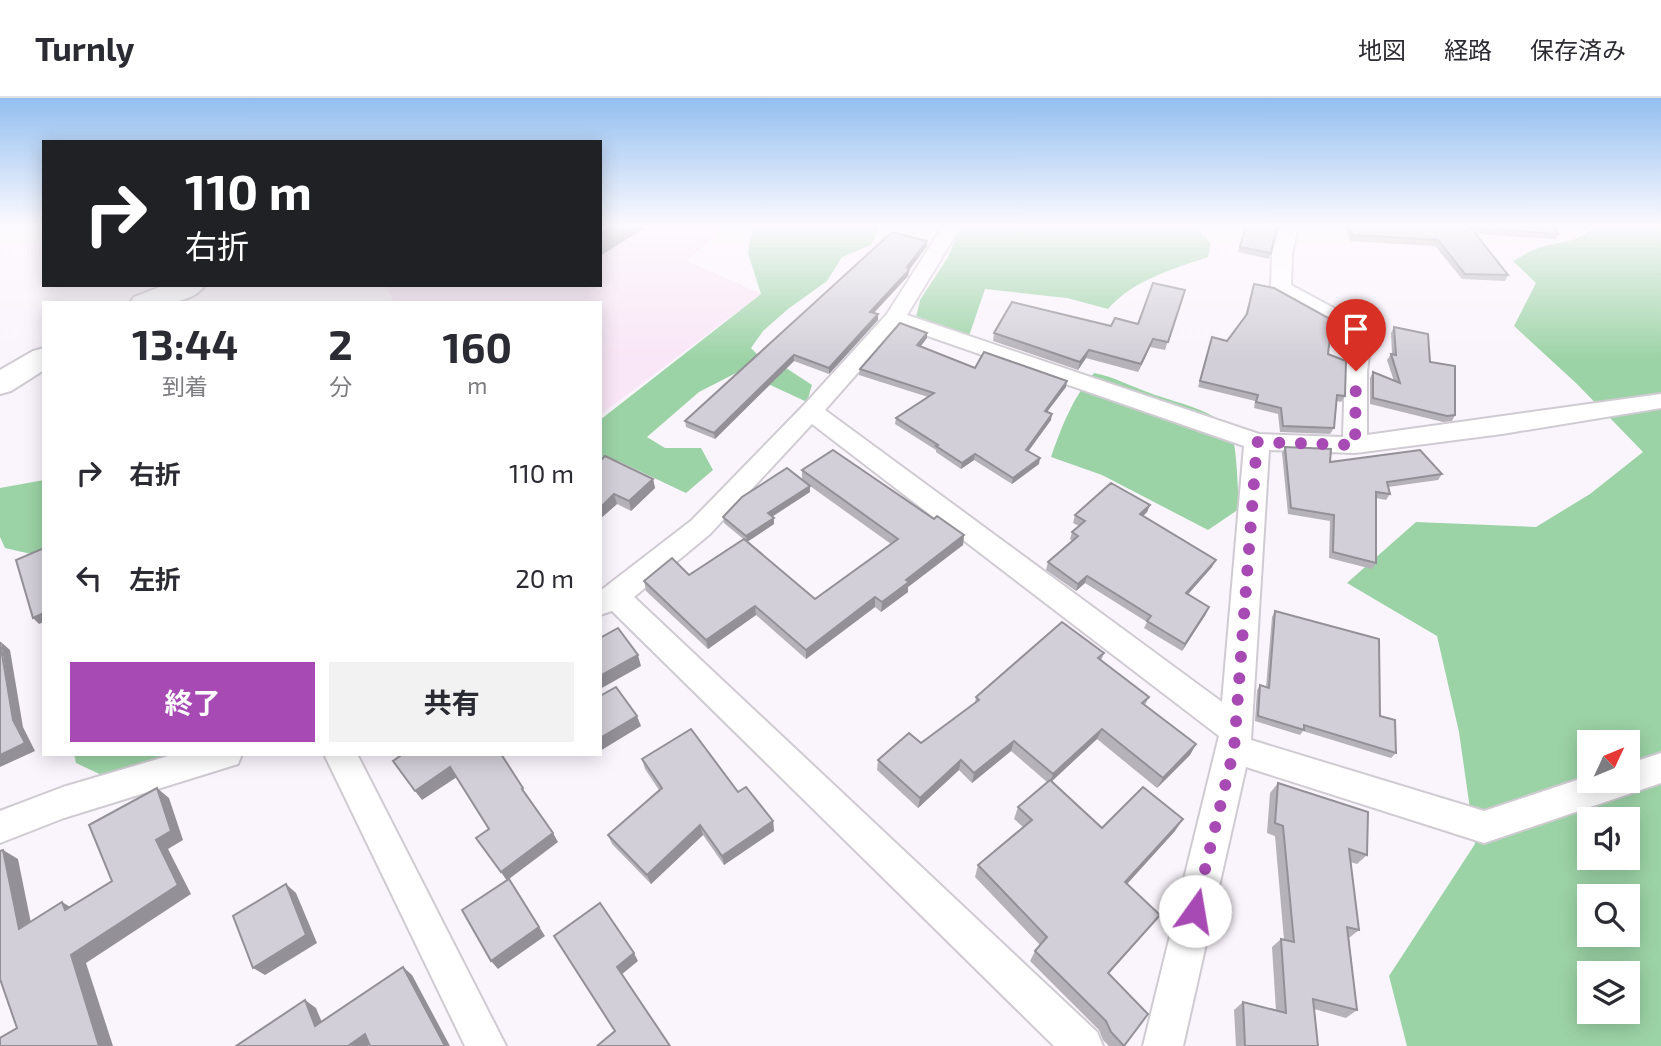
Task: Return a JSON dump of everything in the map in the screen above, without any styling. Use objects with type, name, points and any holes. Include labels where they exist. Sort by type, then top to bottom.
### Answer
[{"type":"main road","points":[[149,301],[186,287]]},
{"type":"main road","points":[[0,384],[42,358]]},
{"type":"street","points":[[925,270],[895,318],[701,527],[608,600],[1083,1046]]},
{"type":"street","points":[[1282,270],[1281,288],[1308,300],[1361,332],[1356,371],[1355,445]]},
{"type":"street","points":[[895,318],[1257,442],[1355,445],[1502,426],[1661,401]]},
{"type":"street","points":[[811,411],[1234,739],[1484,827],[1587,793]]},
{"type":"street","points":[[1163,1046],[1234,739],[1257,442]]},
{"type":"street","points":[[0,827],[63,803],[219,756]]},
{"type":"street","points":[[341,756],[486,1046]]},
{"type":"street","points":[[1640,775],[1661,768]]},
{"type":"shaded area","points":[[602,270],[708,270],[761,294],[602,413],[602,301],[393,301],[386,287],[602,287]]},
{"type":"green space","points":[[753,270],[834,270],[827,281],[763,331],[751,348],[760,357],[783,366],[812,385],[807,402],[740,371],[699,392],[647,437],[665,448],[701,448],[713,470],[686,493],[618,461],[602,470],[602,418],[761,294]]},
{"type":"green space","points":[[939,270],[1170,270],[1129,290],[1108,309],[1067,298],[985,289],[969,336],[916,317],[920,300]]},
{"type":"green space","points":[[1523,270],[1661,270],[1661,1046],[1407,1046],[1389,976],[1475,844],[1459,732],[1437,636],[1347,583],[1416,522],[1536,527],[1590,494],[1643,452],[1577,384],[1514,326],[1536,283]]},
{"type":"green space","points":[[1094,373],[1194,408],[1225,425],[1231,433],[1235,447],[1239,509],[1208,530],[1102,475],[1051,457],[1074,403]]},
{"type":"green space","points":[[42,480],[42,557],[5,548],[0,537],[0,488]]},
{"type":"green space","points":[[74,756],[241,756],[203,777],[123,785],[76,763]]},
{"type":"building","points":[[850,270],[909,270],[870,312],[878,314],[829,368],[794,355],[714,433],[685,421]]},
{"type":"building","points":[[1462,270],[1504,270],[1508,275],[1465,274]]},
{"type":"building","points":[[1153,283],[1185,290],[1168,342],[1153,339],[1141,364],[1089,350],[1080,362],[994,333],[1012,302],[1111,326],[1115,318],[1138,324]]},
{"type":"building","points":[[1254,284],[1274,288],[1332,320],[1328,354],[1346,361],[1345,396],[1337,395],[1334,428],[1283,426],[1281,408],[1256,402],[1258,395],[1200,381],[1212,337],[1227,341],[1247,314]]},
{"type":"building","points":[[900,323],[927,333],[917,345],[975,368],[984,352],[1067,381],[1045,411],[1052,414],[1026,450],[1040,458],[1013,478],[975,454],[962,463],[896,418],[934,393],[860,369]]},
{"type":"building","points":[[1394,327],[1428,334],[1430,362],[1455,366],[1455,415],[1447,416],[1373,398],[1373,372],[1400,383],[1391,354],[1396,355]]},
{"type":"building","points":[[1285,447],[1331,449],[1330,462],[1420,450],[1442,474],[1387,482],[1390,494],[1376,492],[1376,563],[1333,552],[1334,515],[1291,508]]},
{"type":"building","points":[[833,450],[934,519],[937,516],[964,535],[882,602],[875,597],[806,650],[755,606],[706,640],[644,581],[672,558],[689,575],[744,539],[815,599],[898,539],[802,470]]},
{"type":"building","points":[[605,456],[653,479],[629,501],[614,494],[602,506],[602,459]]},
{"type":"building","points":[[787,468],[810,486],[768,513],[774,518],[746,536],[723,517],[742,497]]},
{"type":"building","points":[[1111,483],[1150,505],[1140,514],[1216,560],[1186,593],[1209,607],[1185,644],[1147,621],[1151,616],[1087,576],[1078,584],[1048,562],[1078,536],[1072,532],[1085,521],[1075,515]]},
{"type":"building","points":[[42,549],[42,614],[33,618],[16,560]]},
{"type":"building","points":[[1275,611],[1379,639],[1380,716],[1395,720],[1396,753],[1304,725],[1304,730],[1258,716],[1260,685],[1269,688]]},
{"type":"building","points":[[1062,622],[1104,653],[1098,658],[1149,697],[1142,703],[1196,744],[1163,778],[1102,729],[1053,774],[1014,741],[974,773],[961,760],[920,798],[878,760],[909,733],[921,743],[979,700],[976,697]]},
{"type":"building","points":[[618,628],[638,655],[602,675],[602,637]]},
{"type":"building","points":[[0,642],[13,720],[25,743],[0,755]]},
{"type":"building","points":[[616,687],[637,716],[602,737],[602,695]]},
{"type":"building","points":[[691,729],[738,792],[746,787],[773,821],[722,856],[700,825],[647,875],[608,835],[662,788],[642,759]]},
{"type":"building","points":[[400,756],[502,756],[553,833],[501,872],[476,838],[489,829],[450,767],[415,791],[393,761]]},
{"type":"building","points":[[1050,780],[1102,828],[1143,787],[1183,819],[1125,882],[1160,915],[1108,973],[1148,1014],[1124,1046],[1111,1032],[1106,1021],[1035,951],[1047,937],[978,865],[1032,820],[1018,807]]},
{"type":"building","points":[[1278,783],[1368,812],[1367,855],[1349,849],[1359,930],[1347,927],[1357,1010],[1313,999],[1318,1046],[1245,1046],[1243,1002],[1286,1013],[1281,939],[1294,942],[1283,826],[1275,823]]},
{"type":"building","points":[[157,788],[171,831],[156,840],[178,885],[71,955],[99,1046],[0,1046],[0,1038],[17,1028],[0,979],[0,851],[3,850],[19,929],[62,902],[65,910],[112,881],[89,825]]},
{"type":"building","points":[[509,879],[539,927],[491,961],[462,910]]},
{"type":"building","points":[[286,884],[306,935],[253,968],[233,916]]},
{"type":"building","points":[[600,903],[634,953],[617,967],[670,1046],[597,1046],[615,1031],[554,936]]},
{"type":"building","points":[[403,967],[445,1046],[370,1046],[365,1034],[348,1046],[236,1046],[305,1000],[315,1026]]},
{"type":"route","points":[[1195,911],[1234,749],[1257,442],[1355,445],[1356,371]]}]
